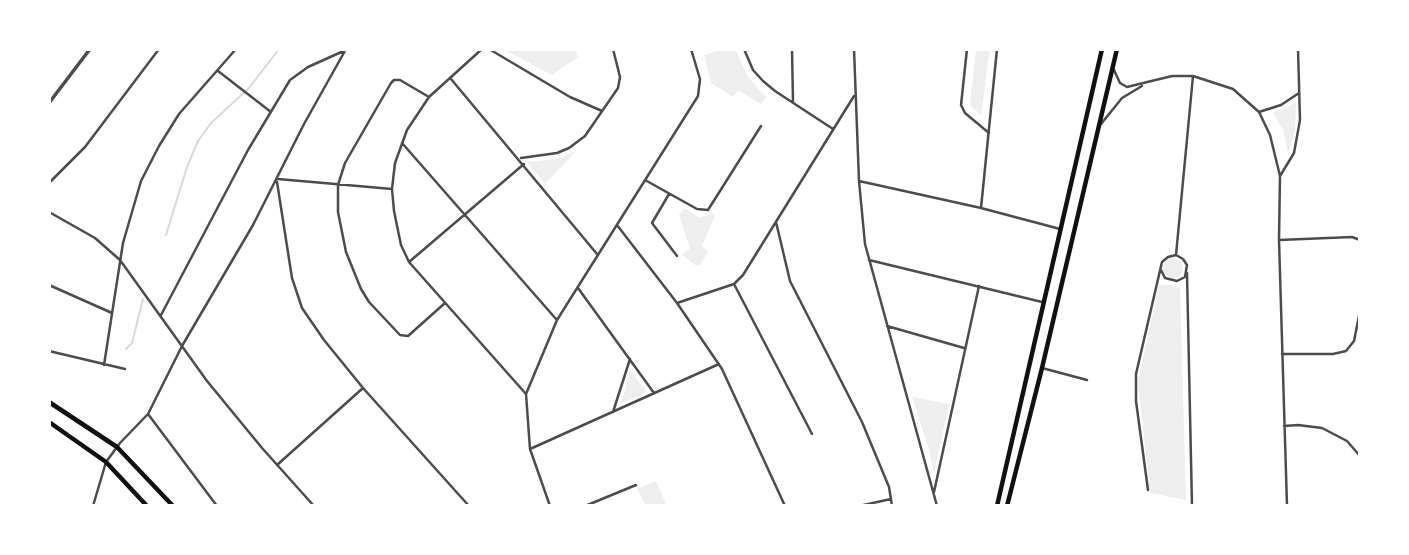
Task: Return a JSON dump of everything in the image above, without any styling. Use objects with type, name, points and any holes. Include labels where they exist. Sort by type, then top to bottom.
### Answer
[{"type":"main road","points":[[997,506],[1102,49]]},
{"type":"main road","points":[[1007,506],[1117,49]]},
{"type":"main road","points":[[49,402],[117,447],[173,506]]},
{"type":"main road","points":[[49,422],[106,462],[147,506]]},
{"type":"street","points":[[49,103],[90,49]]},
{"type":"street","points":[[49,183],[85,147],[159,49]]},
{"type":"street","points":[[104,365],[120,260],[134,201],[148,167],[179,114],[236,49]]},
{"type":"street","points":[[161,315],[290,80],[346,49]]},
{"type":"street","points":[[93,506],[106,462],[148,414],[182,346],[277,179],[346,49]]},
{"type":"street","points":[[482,49],[429,97],[412,121],[401,142],[395,163],[394,211],[401,245],[410,262],[526,394]]},
{"type":"street","points":[[489,49],[570,97],[603,112]]},
{"type":"street","points":[[519,158],[557,153],[585,136],[620,82],[613,49]]},
{"type":"street","points":[[550,506],[530,449],[526,394],[557,320],[687,115],[700,89],[700,79],[691,49]]},
{"type":"street","points":[[744,49],[753,70],[775,91],[833,129]]},
{"type":"street","points":[[793,49],[793,103]]},
{"type":"street","points":[[854,49],[859,181],[869,260],[937,506]]},
{"type":"street","points":[[967,49],[961,105],[965,113],[989,133]]},
{"type":"street","points":[[981,208],[998,49]]},
{"type":"street","points":[[1280,176],[1294,153],[1297,137],[1300,93],[1298,49]]},
{"type":"street","points":[[1113,64],[1117,80],[1132,87],[1172,76],[1193,76],[1233,89],[1259,112],[1270,135],[1280,176],[1279,240],[1287,506]]},
{"type":"street","points":[[218,71],[271,112]]},
{"type":"street","points":[[1176,255],[1193,76]]},
{"type":"street","points":[[449,78],[597,254]]},
{"type":"street","points":[[429,97],[400,79],[391,83],[345,163],[338,185],[338,212],[346,252],[361,289],[381,315],[404,337],[445,303]]},
{"type":"street","points":[[1096,133],[1104,117],[1122,98],[1148,83]]},
{"type":"street","points":[[1259,112],[1281,105],[1300,93]]},
{"type":"street","points":[[677,303],[734,284],[750,265],[856,94]]},
{"type":"street","points":[[645,180],[697,209],[708,210],[761,127]]},
{"type":"street","points":[[401,142],[557,320]]},
{"type":"street","points":[[410,262],[524,164]]},
{"type":"street","points":[[277,179],[393,189]]},
{"type":"street","points":[[277,179],[292,278],[302,308],[363,388],[469,506]]},
{"type":"street","points":[[859,181],[1061,229]]},
{"type":"street","points":[[669,194],[652,223],[677,256]]},
{"type":"street","points":[[49,212],[95,238],[120,260],[207,381],[314,506]]},
{"type":"street","points":[[776,222],[790,281],[862,422],[889,487],[892,506]]},
{"type":"street","points":[[617,225],[677,303],[719,364],[785,506]]},
{"type":"street","points":[[1279,240],[1352,237],[1360,240]]},
{"type":"street","points":[[1148,490],[1135,387],[1161,270],[1165,259],[1176,255]]},
{"type":"street","points":[[1176,255],[1186,261],[1187,273],[1192,506]]},
{"type":"street","points":[[869,260],[1044,302]]},
{"type":"street","points":[[1161,270],[1165,278],[1173,282],[1181,280],[1187,273]]},
{"type":"street","points":[[734,284],[812,434]]},
{"type":"street","points":[[49,285],[112,313]]},
{"type":"street","points":[[934,494],[979,286]]},
{"type":"street","points":[[577,287],[654,393]]},
{"type":"street","points":[[1282,354],[1333,354],[1346,351],[1354,341],[1360,310]]},
{"type":"street","points":[[887,326],[964,348]]},
{"type":"street","points":[[49,351],[125,369]]},
{"type":"street","points":[[612,412],[629,359]]},
{"type":"street","points":[[530,449],[719,364]]},
{"type":"street","points":[[1042,368],[1087,380]]},
{"type":"street","points":[[277,465],[363,388]]},
{"type":"street","points":[[148,414],[217,506]]},
{"type":"street","points":[[1284,426],[1322,428],[1347,442],[1360,456]]},
{"type":"street","points":[[585,506],[636,485]]},
{"type":"street","points":[[859,506],[891,499]]},
{"type":"shaded area","points":[[503,49],[575,49],[578,57],[552,75]]},
{"type":"shaded area","points":[[723,49],[735,49],[748,77],[766,97],[761,104],[738,90],[733,97],[711,83],[704,55]]},
{"type":"shaded area","points":[[976,49],[990,49],[981,115],[970,105]]},
{"type":"shaded area","points":[[1296,103],[1295,131],[1288,154],[1284,132],[1273,113]]},
{"type":"shaded area","points":[[577,150],[545,184],[527,162],[558,159]]},
{"type":"shaded area","points":[[684,208],[700,218],[712,213],[715,216],[702,246],[708,252],[700,265],[695,265],[682,255],[690,248],[679,215]]},
{"type":"shaded area","points":[[1173,258],[1180,261],[1183,268],[1180,275],[1173,278],[1166,275],[1163,268],[1166,261]]},
{"type":"shaded area","points":[[1159,285],[1180,288],[1186,500],[1150,493],[1138,381]]},
{"type":"shaded area","points":[[630,370],[647,392],[620,404],[626,387]]},
{"type":"shaded area","points":[[912,397],[949,404],[934,474],[928,446]]},
{"type":"shaded area","points":[[656,481],[667,506],[646,506],[637,489]]},
{"type":"waterway","points":[[166,235],[198,141],[211,123],[249,88],[279,49]]},
{"type":"waterway","points":[[126,349],[132,343],[143,299]]}]
